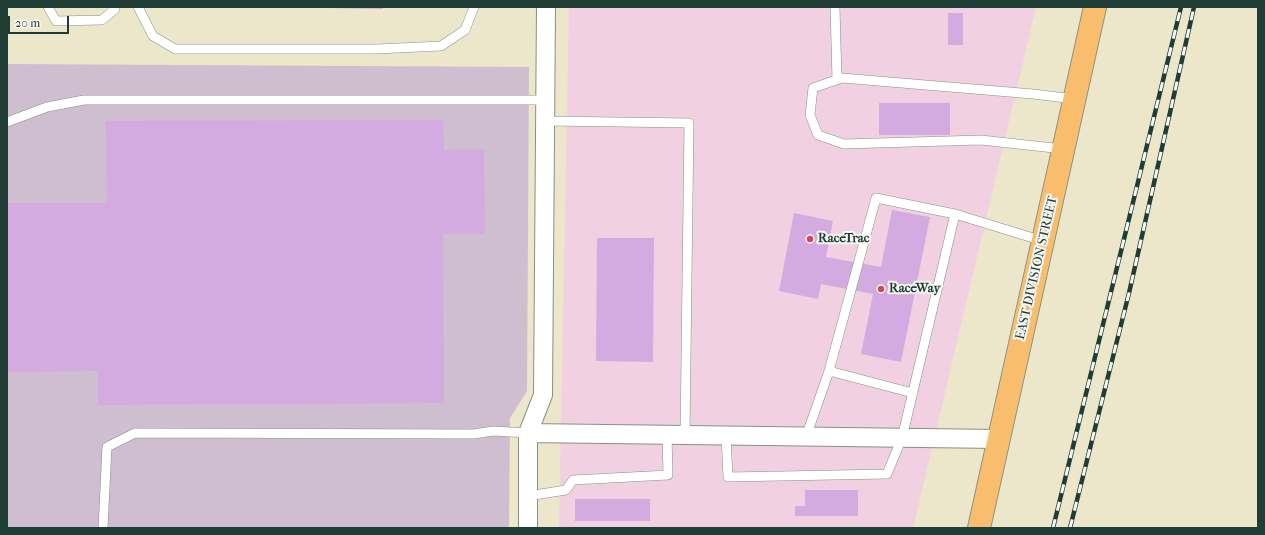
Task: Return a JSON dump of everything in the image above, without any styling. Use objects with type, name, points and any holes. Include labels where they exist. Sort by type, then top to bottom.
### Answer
[{"type":"main road","name":"EAST DIVISION STREET","points":[[979,528],[1095,7]]},
{"type":"street","points":[[528,528],[528,433],[543,395],[546,7]]},
{"type":"street","points":[[528,433],[999,439]]},
{"type":"lane","points":[[48,7],[56,21],[102,20],[115,9],[115,7]]},
{"type":"lane","points":[[138,7],[153,36],[174,49],[377,49],[441,46],[465,30],[474,7]]},
{"type":"lane","points":[[835,7],[837,80]]},
{"type":"lane","points":[[1063,149],[981,140],[844,144],[818,135],[810,115],[813,88],[842,78],[1034,94],[1074,99]]},
{"type":"lane","points":[[7,122],[46,108],[84,100],[545,100]]},
{"type":"lane","points":[[528,496],[566,490],[573,480],[668,475],[676,435],[689,123],[545,121]]},
{"type":"lane","points":[[806,437],[829,371],[876,198],[955,214],[1043,241]]},
{"type":"lane","points":[[726,436],[728,477],[887,474],[902,438],[955,214]]},
{"type":"lane","points":[[829,371],[913,393]]},
{"type":"lane","points":[[103,528],[108,447],[135,433],[474,434],[492,431],[528,433]]},
{"type":"shaded area","points":[[569,7],[1036,7],[913,528],[559,528]]},
{"type":"shaded area","points":[[7,64],[529,67],[527,391],[510,418],[509,528],[7,528]]},
{"type":"building","points":[[383,7],[383,9],[325,8]]},
{"type":"building","points":[[948,13],[963,13],[963,45],[948,45]]},
{"type":"building","points":[[879,103],[950,103],[950,135],[879,135]]},
{"type":"building","points":[[443,120],[444,150],[484,149],[485,234],[443,234],[444,403],[98,405],[98,371],[7,372],[7,203],[107,203],[106,121]]},
{"type":"building","name":"RaceWay","points":[[892,210],[930,217],[901,362],[861,354],[873,294],[821,284],[818,299],[779,291],[794,213],[833,221],[826,257],[881,267]]},
{"type":"building","points":[[597,238],[654,238],[653,362],[596,361]]},
{"type":"building","points":[[805,490],[858,490],[858,516],[795,516],[795,506],[805,506]]},
{"type":"building","points":[[575,499],[650,499],[650,521],[575,521]]},
{"type":"railway","points":[[1053,528],[1181,7]]},
{"type":"railway","points":[[1070,528],[1129,293],[1194,7]]},
{"type":"place","name":"RaceTrac","points":[[810,239]]},
{"type":"place","name":"RaceWay","points":[[881,289]]}]
